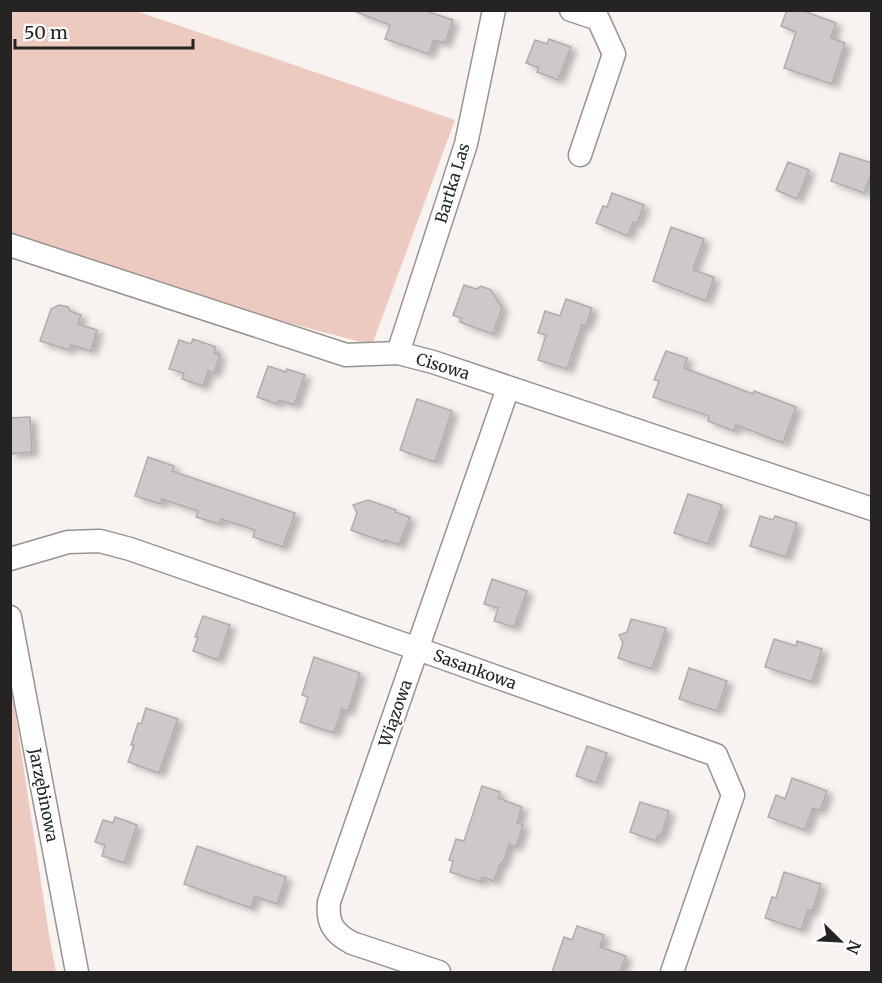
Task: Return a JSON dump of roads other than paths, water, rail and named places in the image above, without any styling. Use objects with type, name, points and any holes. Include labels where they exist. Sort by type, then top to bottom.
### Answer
[{"type":"street","name":"Bartka Las","points":[[398,353],[466,144],[494,10]]},
{"type":"street","points":[[571,10],[598,19],[614,54],[580,155]]},
{"type":"street","name":"Cisowa","points":[[10,245],[346,355],[398,353],[433,362],[872,509]]},
{"type":"street","name":"Wiązowa","points":[[439,972],[340,937],[330,926],[329,902],[508,388]]},
{"type":"street","name":"Sasankowa","points":[[10,559],[68,542],[100,541],[141,553],[418,649],[716,755],[733,795],[672,972]]},
{"type":"street","name":"Jarzębinowa","points":[[10,617],[77,972]]}]
